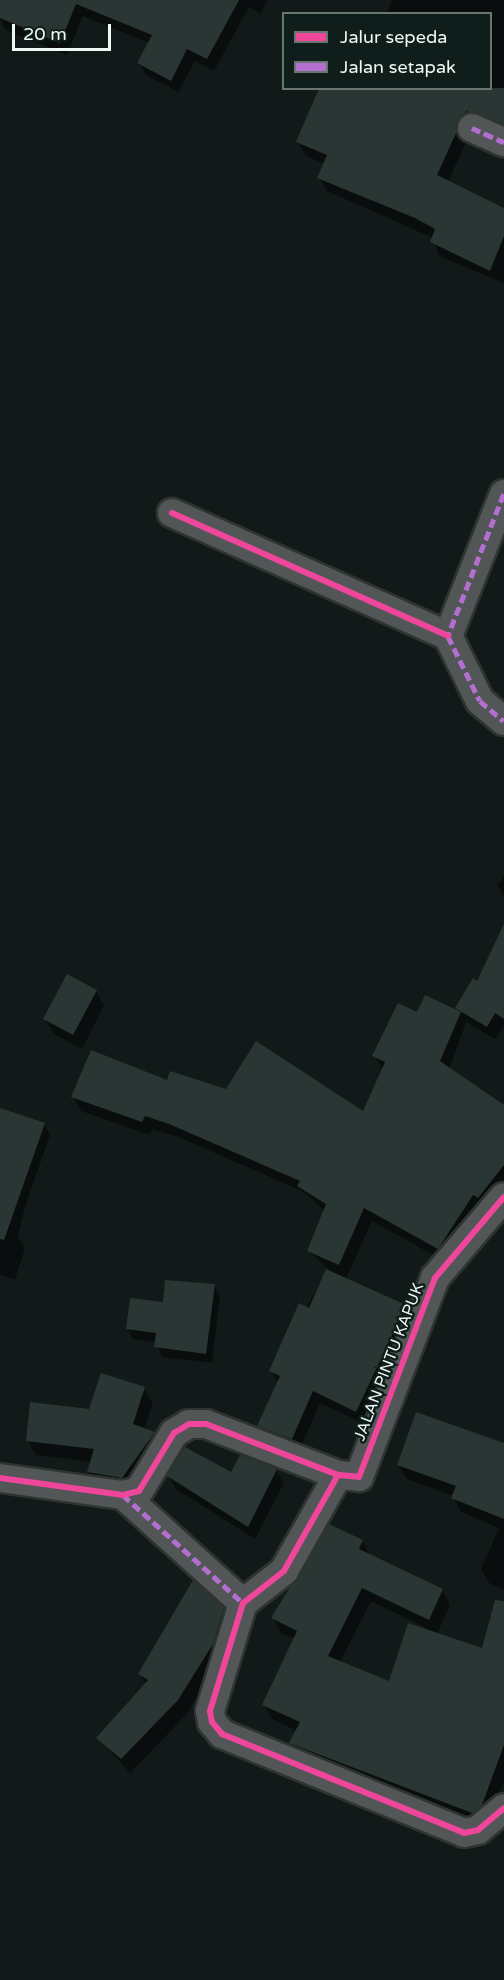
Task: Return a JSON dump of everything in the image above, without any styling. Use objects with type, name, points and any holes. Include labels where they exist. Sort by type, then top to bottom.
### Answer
[{"type":"street","points":[[472,128],[504,142]]},
{"type":"street","points":[[448,636],[504,494]]},
{"type":"street","points":[[172,513],[448,636],[480,701],[504,721]]},
{"type":"street","name":"JALAN PINTU KAPUK","points":[[338,1475],[352,1479],[364,1470],[374,1431],[435,1278],[504,1197]]},
{"type":"street","points":[[0,1478],[123,1495],[147,1484],[174,1433],[189,1424],[207,1424],[338,1475],[284,1571],[243,1603],[210,1711],[222,1734],[464,1833],[478,1830],[504,1808]]},
{"type":"street","points":[[123,1495],[243,1603]]},
{"type":"building","points":[[0,0],[239,0],[207,59],[187,49],[171,81],[137,63],[152,35],[76,4],[60,43],[0,18]]},
{"type":"building","points":[[492,88],[504,88],[504,124],[466,111],[437,175],[504,208],[504,236],[490,271],[430,242],[435,229],[415,218],[317,178],[327,155],[296,142],[318,90],[492,90]]},
{"type":"building","points":[[504,924],[504,1019],[495,1013],[487,1027],[455,1008],[473,978],[477,981]]},
{"type":"building","points":[[67,974],[97,990],[73,1035],[43,1019]]},
{"type":"building","points":[[425,995],[461,1012],[440,1061],[504,1105],[504,1165],[478,1198],[473,1195],[438,1249],[364,1208],[339,1265],[307,1251],[326,1204],[297,1186],[300,1181],[169,1124],[145,1116],[142,1122],[71,1097],[91,1050],[167,1080],[170,1071],[226,1089],[256,1041],[363,1111],[385,1062],[372,1056],[398,1003],[417,1012]]},
{"type":"building","points":[[0,1108],[45,1123],[4,1240],[0,1239]]},
{"type":"building","points":[[326,1269],[406,1305],[356,1412],[313,1391],[292,1439],[257,1426],[280,1376],[269,1371],[299,1303],[309,1308]]},
{"type":"building","points":[[165,1280],[215,1284],[206,1354],[154,1347],[156,1333],[126,1329],[130,1298],[163,1302]]},
{"type":"building","points":[[101,1373],[145,1387],[133,1424],[155,1432],[122,1478],[87,1472],[94,1449],[26,1441],[30,1402],[89,1409]]},
{"type":"building","points":[[416,1412],[504,1443],[504,1519],[451,1498],[456,1486],[397,1465]]},
{"type":"building","points":[[185,1447],[231,1472],[240,1455],[277,1469],[248,1527],[167,1476]]},
{"type":"building","points":[[329,1524],[363,1540],[359,1549],[443,1589],[429,1620],[362,1588],[328,1656],[389,1681],[408,1623],[482,1648],[495,1600],[504,1601],[504,1745],[482,1805],[472,1813],[289,1743],[300,1722],[262,1705],[297,1631],[271,1618]]},
{"type":"building","points":[[193,1580],[224,1608],[213,1644],[178,1700],[121,1759],[96,1738],[148,1680],[138,1674]]},
{"type":"marked path","points":[[472,128],[504,142]]},
{"type":"marked path","points":[[504,494],[448,636],[480,701],[504,721]]},
{"type":"marked path","points":[[123,1495],[243,1603]]},
{"type":"cycle path","points":[[172,513],[448,636]]},
{"type":"cycle path","points":[[0,1478],[123,1495],[139,1491],[174,1433],[189,1424],[206,1424],[338,1475],[359,1477],[435,1278],[504,1197]]},
{"type":"cycle path","points":[[338,1475],[284,1571],[243,1603],[210,1711],[212,1722],[222,1734],[464,1833],[478,1830],[504,1808]]}]
